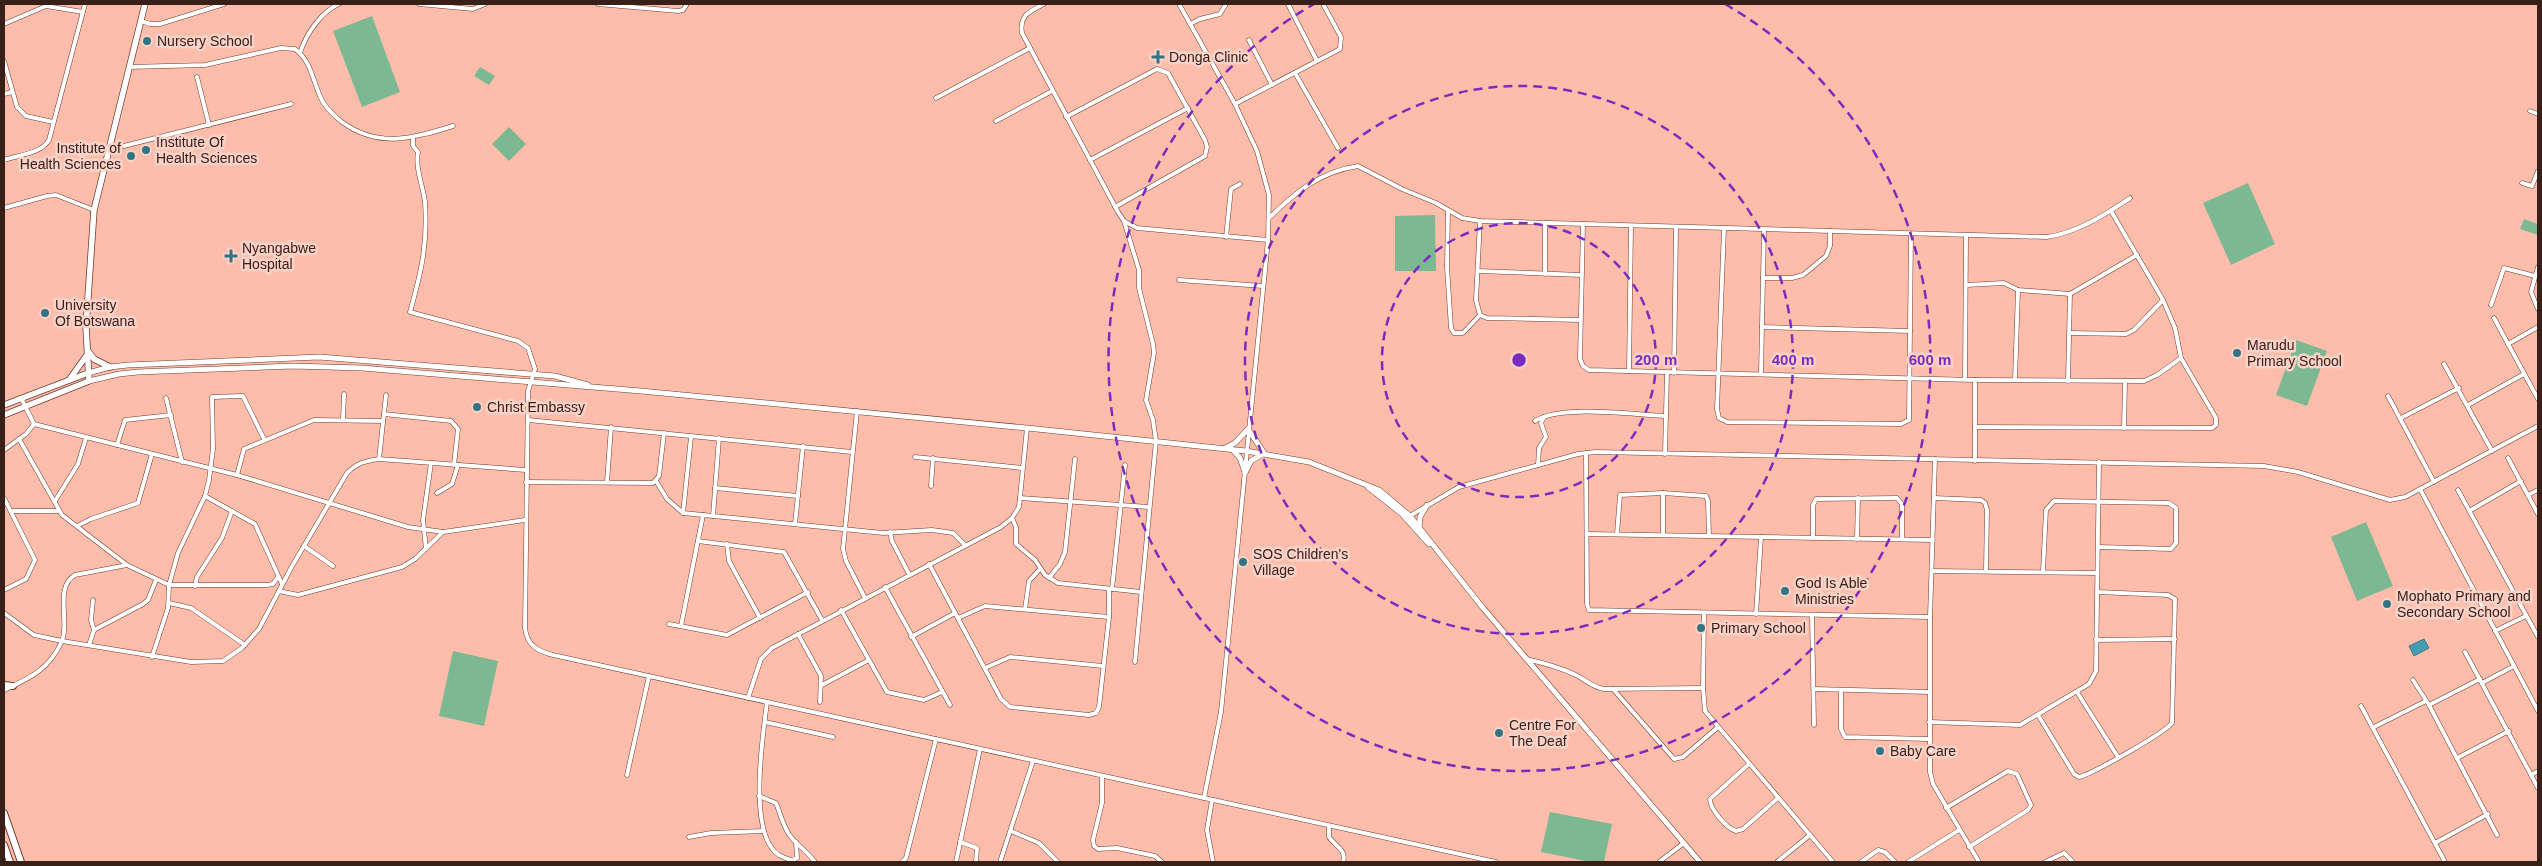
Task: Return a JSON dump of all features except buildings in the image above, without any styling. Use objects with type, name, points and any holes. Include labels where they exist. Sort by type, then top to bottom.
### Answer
[{"type":"highway","points":[[4,685],[13,686]]},
{"type":"highway","points":[[4,813],[21,862]]},
{"type":"highway","points":[[4,845],[10,862]]},
{"type":"main road","points":[[4,416],[89,381],[86,346],[94,210],[146,4]]},
{"type":"main road","points":[[86,346],[94,360],[110,367]]},
{"type":"main road","points":[[68,381],[86,355]]},
{"type":"main road","points":[[4,405],[88,374]]},
{"type":"street","points":[[4,160],[45,146],[54,122],[85,4]]},
{"type":"street","points":[[141,21],[150,24],[160,24],[224,4]]},
{"type":"street","points":[[300,53],[305,40],[325,12],[339,4]]},
{"type":"street","points":[[420,4],[473,9],[485,4]]},
{"type":"street","points":[[598,4],[640,6],[678,11],[683,10],[687,4]]},
{"type":"street","points":[[1044,4],[1028,13],[1022,22],[1022,33],[1124,221],[1139,270],[1139,288],[1153,344],[1154,353],[1146,400],[1153,420],[1156,441],[1135,662]]},
{"type":"street","points":[[1179,4],[1235,104],[1254,144],[1264,172],[1269,194],[1268,240],[1221,712],[1204,798]]},
{"type":"street","points":[[1190,24],[1220,14],[1226,4]]},
{"type":"street","points":[[1288,4],[1317,61]]},
{"type":"street","points":[[1235,104],[1337,51],[1342,44],[1339,33],[1323,4]]},
{"type":"street","points":[[4,24],[46,6],[83,12]]},
{"type":"street","points":[[1248,40],[1272,85]]},
{"type":"street","points":[[129,66],[210,64],[288,48],[300,53],[308,63],[323,103],[340,120],[358,132],[378,139],[412,138],[452,126],[430,133]]},
{"type":"street","points":[[936,98],[1030,48]]},
{"type":"street","points":[[4,61],[12,92],[20,112],[26,116],[54,122]]},
{"type":"street","points":[[1066,117],[1158,69],[1169,75],[1188,108],[1206,143],[1205,156],[1115,206]]},
{"type":"street","points":[[1295,73],[1338,148]]},
{"type":"street","points":[[197,77],[209,125]]},
{"type":"street","points":[[996,121],[1052,91]]},
{"type":"street","points":[[4,94],[12,92]]},
{"type":"street","points":[[108,150],[291,104]]},
{"type":"street","points":[[1090,160],[1188,108]]},
{"type":"street","points":[[2530,111],[2538,114]]},
{"type":"street","points":[[412,138],[413,146],[418,152],[417,158],[423,186],[425,238],[424,264],[410,312],[523,343],[531,353],[534,375],[528,391],[525,628],[529,642],[539,651],[1496,862]]},
{"type":"street","points":[[1269,218],[1300,188],[1322,176],[1356,166],[1436,203],[1466,220],[1480,221],[1966,236],[2056,235],[2111,211],[2130,198]]},
{"type":"street","points":[[2532,186],[2538,171]]},
{"type":"street","points":[[2522,182],[2538,189]]},
{"type":"street","points":[[1226,236],[1231,189],[1240,184]]},
{"type":"street","points":[[4,208],[56,195],[94,210]]},
{"type":"street","points":[[1448,211],[1447,267],[1451,328],[1454,333],[1463,333],[1480,315]]},
{"type":"street","points":[[1975,427],[2208,430],[2215,426],[2216,418],[2181,358],[2174,328],[2163,300],[2111,211]]},
{"type":"street","points":[[1124,221],[1137,228],[1268,240]]},
{"type":"street","points":[[1480,221],[1476,300],[1480,315],[1486,318],[1580,320]]},
{"type":"street","points":[[1545,223],[1545,274]]},
{"type":"street","points":[[1583,224],[1580,359],[1584,367],[1590,370],[2126,382],[2150,378],[2181,358]]},
{"type":"street","points":[[1629,371],[1631,227]]},
{"type":"street","points":[[1674,373],[1676,228]]},
{"type":"street","points":[[1724,229],[1717,412],[1720,419],[1726,422],[1904,424],[1909,420],[1911,377],[1911,234]]},
{"type":"street","points":[[1761,374],[1764,230]]},
{"type":"street","points":[[1763,278],[1792,278],[1803,275],[1826,256],[1830,246],[1830,231]]},
{"type":"street","points":[[1965,379],[1966,236]]},
{"type":"street","points":[[1966,285],[2004,283],[2018,290],[2070,294],[2137,255]]},
{"type":"street","points":[[2538,267],[2531,292],[2538,309]]},
{"type":"street","points":[[2491,305],[2504,268],[2535,276]]},
{"type":"street","points":[[1478,271],[1581,275]]},
{"type":"street","points":[[1179,280],[1263,286]]},
{"type":"street","points":[[2015,380],[2018,290]]},
{"type":"street","points":[[2068,381],[2070,294]]},
{"type":"street","points":[[2070,334],[2126,334],[2134,330],[2163,300]]},
{"type":"street","points":[[2494,318],[2538,399]]},
{"type":"street","points":[[2508,344],[2538,327]]},
{"type":"street","points":[[1762,328],[1910,331]]},
{"type":"street","points":[[88,374],[110,367],[319,356],[534,375],[568,379],[593,387]]},
{"type":"street","points":[[2444,364],[2468,404],[2492,452]]},
{"type":"street","points":[[89,381],[138,372],[322,366],[531,381],[857,411],[1232,449],[1264,453],[1316,464],[1364,484],[1419,527],[1526,660],[1700,862]]},
{"type":"street","points":[[1665,454],[1667,373]]},
{"type":"street","points":[[2468,404],[2524,374]]},
{"type":"street","points":[[1975,380],[1975,460]]},
{"type":"street","points":[[2124,428],[2126,382]]},
{"type":"street","points":[[2401,418],[2458,388]]},
{"type":"street","points":[[343,419],[344,394]]},
{"type":"street","points":[[152,657],[169,603],[169,585],[178,553],[205,496],[213,439],[211,400],[214,395],[243,396],[264,439]]},
{"type":"street","points":[[379,459],[386,395]]},
{"type":"street","points":[[2388,396],[2434,482]]},
{"type":"street","points":[[20,398],[34,424],[236,475],[376,518],[424,530],[443,532],[525,520]]},
{"type":"street","points":[[166,398],[182,462]]},
{"type":"street","points":[[857,411],[844,529],[844,555],[865,598]]},
{"type":"street","points":[[1535,422],[1545,416],[1573,412],[1666,416]]},
{"type":"street","points":[[384,414],[451,421],[458,429],[456,465],[452,484],[437,493]]},
{"type":"street","points":[[117,445],[125,420],[171,415]]},
{"type":"street","points":[[1538,465],[1539,448],[1546,437],[1541,423],[1545,416]]},
{"type":"street","points":[[236,475],[244,449],[264,439],[314,420],[343,419],[383,422]]},
{"type":"street","points":[[528,420],[852,452]]},
{"type":"street","points":[[4,450],[31,429],[34,424]]},
{"type":"street","points":[[1408,517],[1460,487],[1586,453],[2264,466],[2298,472],[2390,500],[2400,499],[2434,482],[2538,426]]},
{"type":"street","points":[[607,482],[611,427]]},
{"type":"street","points":[[748,698],[758,666],[765,653],[822,620],[965,545],[1012,518],[1019,507],[1026,428]]},
{"type":"street","points":[[1225,449],[1235,443],[1248,429]]},
{"type":"street","points":[[1248,429],[1264,453]]},
{"type":"street","points":[[526,482],[650,484],[656,481],[659,476],[664,434]]},
{"type":"street","points":[[683,513],[691,437]]},
{"type":"street","points":[[55,501],[78,464],[86,438]]},
{"type":"street","points":[[713,516],[719,438]]},
{"type":"street","points":[[19,439],[59,511],[127,565],[169,585],[272,584],[278,577]]},
{"type":"street","points":[[795,524],[803,446]]},
{"type":"street","points":[[1232,449],[1240,458],[1245,473]]},
{"type":"street","points":[[1245,473],[1251,461],[1264,453]]},
{"type":"street","points":[[1586,453],[1588,609],[1930,617]]},
{"type":"street","points":[[76,526],[138,503],[152,454]]},
{"type":"street","points":[[915,456],[1022,468]]},
{"type":"street","points":[[931,486],[933,458]]},
{"type":"street","points":[[2508,458],[2538,514]]},
{"type":"street","points":[[4,613],[34,635],[152,657],[215,662],[233,655],[245,645],[264,622],[282,584],[347,473],[353,466],[360,462],[379,459],[526,470]]},
{"type":"street","points":[[1049,578],[1060,564],[1065,552],[1075,459]]},
{"type":"street","points":[[1935,459],[1929,692],[1931,779],[1978,862]]},
{"type":"street","points":[[1929,722],[2020,725],[2076,692],[2094,678],[2099,547],[2099,462]]},
{"type":"street","points":[[426,549],[424,530],[431,463]]},
{"type":"street","points":[[929,564],[1007,706],[1090,715],[1096,713],[1100,707],[1110,589],[1124,464]]},
{"type":"street","points":[[656,481],[667,499],[683,513],[844,529],[890,532],[916,529],[946,532],[956,535],[965,545]]},
{"type":"street","points":[[2471,510],[2521,481]]},
{"type":"street","points":[[715,488],[798,496]]},
{"type":"street","points":[[2420,489],[2538,712]]},
{"type":"street","points":[[2458,490],[2471,510],[2538,637]]},
{"type":"street","points":[[2528,495],[2538,490]]},
{"type":"street","points":[[1617,534],[1620,495],[1663,493],[1706,496],[1708,501],[1709,536]]},
{"type":"street","points":[[1663,493],[1663,535]]},
{"type":"street","points":[[205,496],[255,524],[282,584]]},
{"type":"street","points":[[4,498],[35,560],[26,579],[4,590]]},
{"type":"street","points":[[1020,498],[1149,508]]},
{"type":"street","points":[[1813,538],[1815,500],[1858,498],[1900,499],[1902,504],[1902,539]]},
{"type":"street","points":[[1856,538],[1858,498]]},
{"type":"street","points":[[1934,498],[1981,500],[1986,504],[1986,571]]},
{"type":"street","points":[[2043,571],[2048,505],[2056,501],[2099,500],[2174,504],[2176,511],[2176,540],[2175,545],[2169,549],[2099,547]]},
{"type":"street","points":[[1419,527],[1420,517],[1427,505]]},
{"type":"street","points":[[12,511],[59,511]]},
{"type":"street","points":[[195,586],[197,577],[222,538],[232,511]]},
{"type":"street","points":[[681,626],[703,515]]},
{"type":"street","points":[[1408,517],[1448,564]]},
{"type":"street","points":[[1012,518],[1016,526],[1016,544],[1035,560],[1040,569],[1049,578],[1064,584],[1141,592]]},
{"type":"street","points":[[279,591],[298,595],[402,567],[415,560],[443,532]]},
{"type":"street","points":[[890,532],[892,541],[909,574]]},
{"type":"street","points":[[1588,534],[1932,540]]},
{"type":"street","points":[[1756,614],[1761,537]]},
{"type":"street","points":[[698,541],[784,552],[822,620]]},
{"type":"street","points":[[727,544],[729,561],[760,618]]},
{"type":"street","points":[[304,546],[333,566]]},
{"type":"street","points":[[4,690],[33,677],[46,664],[62,641],[65,627],[65,589],[70,578],[75,575],[127,565]]},
{"type":"street","points":[[1025,609],[1029,581],[1040,569]]},
{"type":"street","points":[[1932,571],[2097,573]]},
{"type":"street","points":[[94,630],[148,600],[156,580]]},
{"type":"street","points":[[885,587],[950,705]]},
{"type":"street","points":[[669,624],[727,635],[808,592]]},
{"type":"street","points":[[2038,716],[2074,774],[2079,777],[2085,776],[2172,723],[2175,601],[2172,596],[2097,592]]},
{"type":"street","points":[[90,645],[94,630],[92,620],[93,600]]},
{"type":"street","points":[[169,603],[191,608],[245,645]]},
{"type":"street","points":[[958,618],[985,606],[1109,617]]},
{"type":"street","points":[[841,610],[867,660],[887,692],[924,700],[942,692]]},
{"type":"street","points":[[911,637],[955,613]]},
{"type":"street","points":[[1704,613],[1702,688],[1705,711],[1717,728],[1833,862]]},
{"type":"street","points":[[1812,615],[1814,725]]},
{"type":"street","points":[[2495,631],[2526,616]]},
{"type":"street","points":[[798,634],[821,676],[820,702]]},
{"type":"street","points":[[2096,640],[2175,639]]},
{"type":"street","points":[[2465,652],[2538,788]]},
{"type":"street","points":[[985,668],[1010,657],[1103,666]]},
{"type":"street","points":[[822,686],[867,660]]},
{"type":"street","points":[[1526,660],[1551,664],[1576,675],[1594,687],[1613,690],[1702,688]]},
{"type":"street","points":[[2429,705],[2514,666]]},
{"type":"street","points":[[627,774],[649,676]]},
{"type":"street","points":[[2413,680],[2429,705],[2488,814],[2497,835]]},
{"type":"street","points":[[1814,689],[1929,692]]},
{"type":"street","points":[[1613,690],[1674,759],[1682,757],[1717,728]]},
{"type":"street","points":[[1842,690],[1841,729],[1845,737],[1929,739]]},
{"type":"street","points":[[2076,692],[2118,756]]},
{"type":"street","points":[[2374,727],[2426,701]]},
{"type":"street","points":[[767,702],[759,796],[763,831],[774,850],[786,859],[797,858],[796,842]]},
{"type":"street","points":[[2361,706],[2444,860]]},
{"type":"street","points":[[765,722],[832,737]]},
{"type":"street","points":[[2457,758],[2508,731]]},
{"type":"street","points":[[902,862],[906,858],[936,739]]},
{"type":"street","points":[[956,862],[980,749]]},
{"type":"street","points":[[1000,862],[1033,761]]},
{"type":"street","points":[[1749,764],[1710,798],[1711,805],[1729,828],[1736,831],[1745,828],[1778,798]]},
{"type":"street","points":[[1946,808],[2008,771],[2017,774],[2031,800],[2028,810],[1969,847]]},
{"type":"street","points":[[2532,775],[2538,771]]},
{"type":"street","points":[[1102,776],[1104,791],[1092,840],[1094,846],[1098,849],[1118,848],[1155,856],[1162,862]]},
{"type":"street","points":[[759,796],[776,803],[784,826],[796,842],[806,849],[814,861]]},
{"type":"street","points":[[1212,800],[1207,830],[1213,862]]},
{"type":"street","points":[[2435,843],[2488,814]]},
{"type":"street","points":[[1329,826],[1329,837],[1340,848],[1345,857],[1344,862]]},
{"type":"street","points":[[1908,862],[1959,830]]},
{"type":"street","points":[[689,836],[711,833],[763,831]]},
{"type":"street","points":[[1010,831],[1039,843],[1058,862]]},
{"type":"street","points":[[1777,862],[1810,835]]},
{"type":"street","points":[[960,842],[977,848],[976,862]]},
{"type":"street","points":[[1659,862],[1684,843]]},
{"type":"street","points":[[1862,862],[1878,850],[1885,852],[1895,862]]},
{"type":"street","points":[[2045,862],[2064,853],[2073,862]]},
{"type":"green space","points":[[372,16],[400,92],[362,107],[333,31]]},
{"type":"green space","points":[[480,67],[495,76],[489,85],[474,76]]},
{"type":"green space","points":[[509,127],[526,144],[509,161],[492,144]]},
{"type":"green space","points":[[2248,183],[2275,244],[2231,265],[2203,203]]},
{"type":"green space","points":[[1435,215],[1436,271],[1395,271],[1395,216]]},
{"type":"green space","points":[[2524,219],[2538,224],[2538,235],[2520,229]]},
{"type":"green space","points":[[2296,340],[2327,351],[2307,406],[2276,395]]},
{"type":"green space","points":[[2366,522],[2393,586],[2357,601],[2331,537]]},
{"type":"green space","points":[[453,651],[498,661],[484,726],[439,716]]},
{"type":"green space","points":[[1550,812],[1612,824],[1604,862],[1591,862],[1541,852]]},
{"type":"water","points":[[2424,639],[2429,648],[2414,656],[2409,646]]},
{"type":"place","name":"Nursery School","points":[[147,41]]},
{"type":"place","name":"Donga Clinic","points":[[1158,57]]},
{"type":"place","name":"Institute Of Health Sciences","points":[[146,150]]},
{"type":"place","name":"Institute of Health Sciences","points":[[131,156]]},
{"type":"place","name":"Nyangabwe Hospital","points":[[231,256]]},
{"type":"place","name":"University Of Botswana","points":[[45,313]]},
{"type":"place","name":"Marudu Primary School","points":[[2237,353]]},
{"type":"place","name":"Christ Embassy","points":[[477,407]]},
{"type":"place","name":"SOS Children's Village","points":[[1243,562]]},
{"type":"place","name":"God Is Able Ministries","points":[[1785,591]]},
{"type":"place","name":"Mophato Primary and Secondary School","points":[[2387,604]]},
{"type":"place","name":"Primary School","points":[[1701,628]]},
{"type":"place","name":"Centre For The Deaf","points":[[1499,733]]},
{"type":"place","name":"Baby Care","points":[[1880,751]]}]
